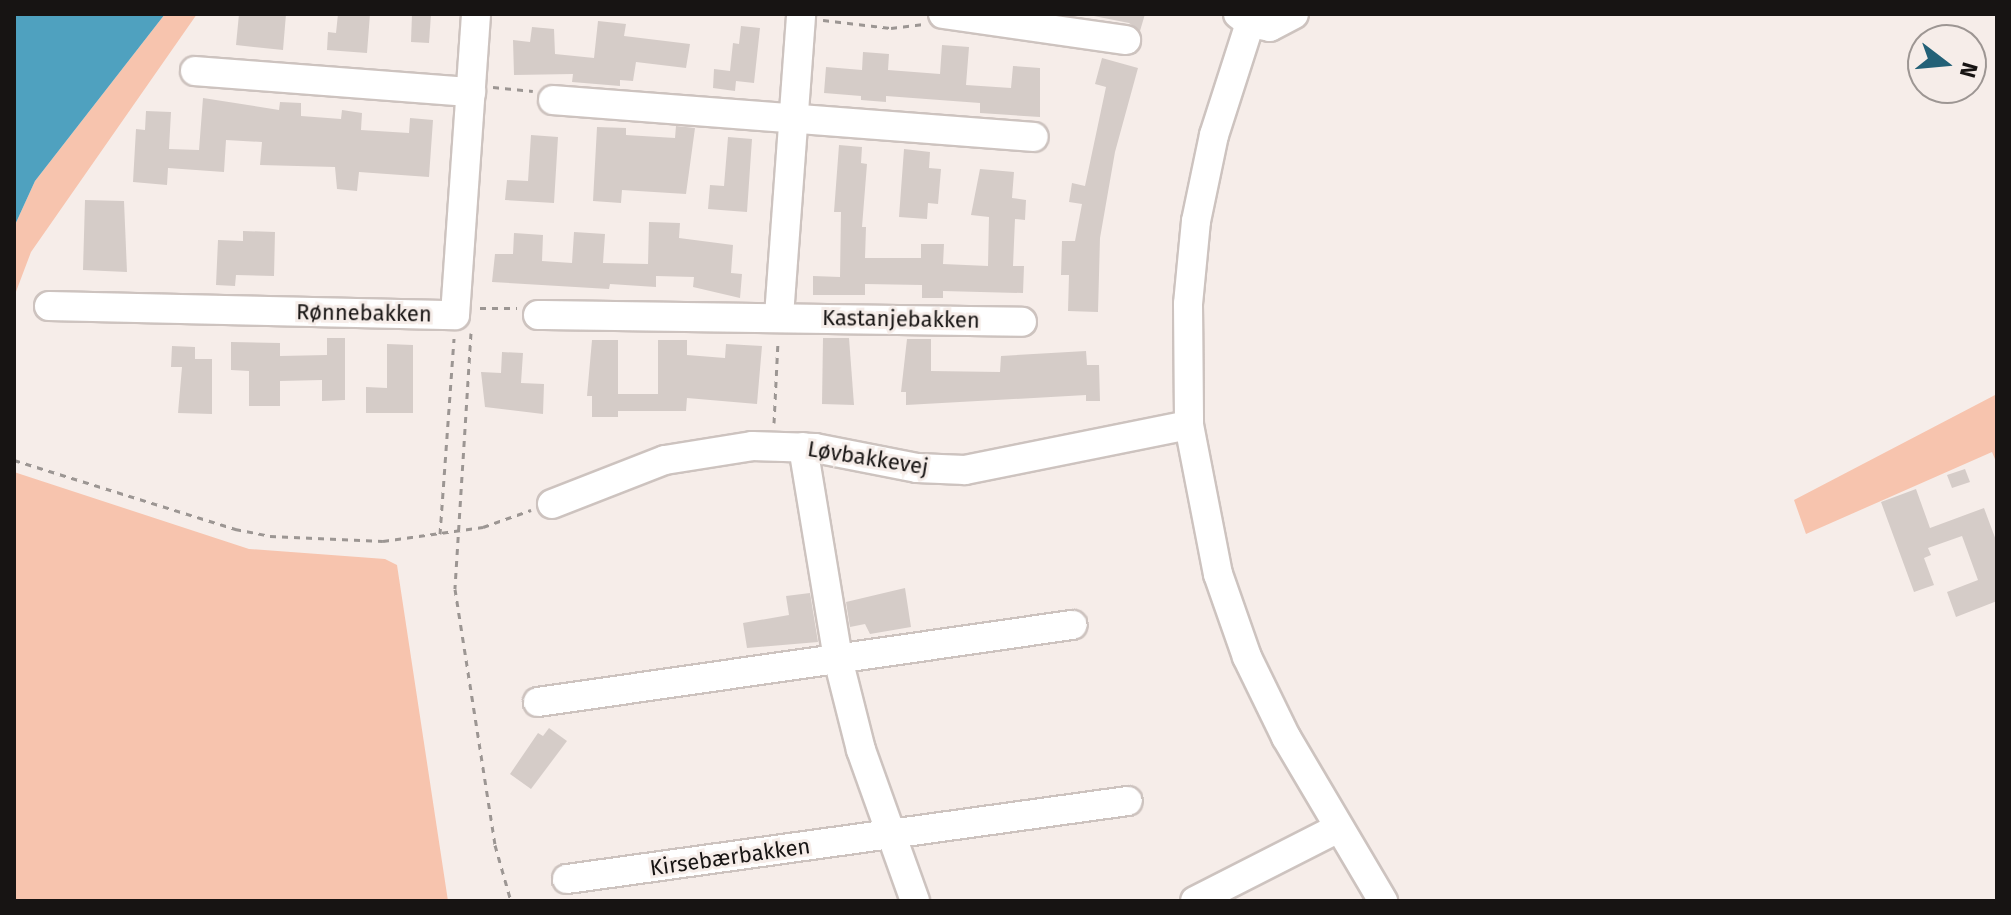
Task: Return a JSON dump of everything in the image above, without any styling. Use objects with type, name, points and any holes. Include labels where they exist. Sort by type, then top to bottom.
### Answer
[{"type":"street","name":"Rønnebakken","points":[[49,306],[466,315],[483,84],[476,14]]},
{"type":"street","points":[[1294,14],[1270,27],[1244,19],[1214,135],[1196,221],[1188,304],[1189,425],[1218,574],[1247,657],[1338,828],[1383,901]]},
{"type":"street","points":[[779,316],[801,16]]},
{"type":"street","points":[[934,18],[1126,40]]},
{"type":"street","points":[[195,71],[483,84]]},
{"type":"street","points":[[549,96],[1034,137]]},
{"type":"street","name":"Kastanjebakken","points":[[535,312],[1022,322]]},
{"type":"street","name":"Løvbakkevej","points":[[552,504],[665,460],[772,446],[803,447],[917,468],[965,470],[1189,425]]},
{"type":"street","points":[[803,447],[838,659],[861,750],[894,835],[915,901]]},
{"type":"street","points":[[538,702],[1072,625]]},
{"type":"street","name":"Kirsebærbakken","points":[[567,879],[1128,801]]},
{"type":"street","points":[[1195,901],[1338,828]]},
{"type":"path","points":[[801,16],[891,28],[934,18]]},
{"type":"path","points":[[483,84],[549,96]]},
{"type":"path","points":[[466,315],[535,312]]},
{"type":"path","points":[[466,315],[455,589],[495,845],[511,901]]},
{"type":"path","points":[[440,534],[466,315]]},
{"type":"path","points":[[772,446],[779,316]]},
{"type":"path","points":[[14,460],[247,532],[339,541],[456,532],[552,504]]},
{"type":"shaded area","points":[[165,14],[197,14],[31,252],[14,297],[14,227],[35,181]]},
{"type":"shaded area","points":[[1997,394],[1997,464],[1992,452],[1806,534],[1794,500]]},
{"type":"shaded area","points":[[14,472],[249,549],[385,559],[397,565],[448,901],[14,901]]},
{"type":"water","points":[[14,14],[165,14],[35,181],[14,227]]},
{"type":"building","points":[[239,14],[286,14],[283,50],[236,45]]},
{"type":"building","points":[[338,14],[370,14],[367,53],[327,50],[328,32],[336,33]]},
{"type":"building","points":[[412,14],[431,14],[429,43],[411,42]]},
{"type":"building","points":[[1084,14],[1145,14],[1140,31],[1129,23]]},
{"type":"building","points":[[598,21],[626,24],[624,36],[690,44],[686,68],[636,62],[633,81],[620,80],[620,86],[572,82],[573,74],[514,75],[513,40],[530,42],[532,27],[554,29],[555,54],[594,58]]},
{"type":"building","points":[[741,26],[760,28],[754,83],[736,81],[735,91],[713,88],[714,69],[730,71],[733,43],[739,44]]},
{"type":"building","points":[[942,45],[969,47],[966,85],[1011,88],[1013,66],[1040,68],[1040,117],[980,113],[980,103],[886,96],[886,102],[824,93],[826,67],[862,70],[863,52],[889,54],[888,70],[940,74]]},
{"type":"building","points":[[1102,58],[1138,68],[1115,152],[1100,238],[1098,312],[1068,311],[1069,275],[1061,275],[1062,241],[1075,241],[1082,204],[1069,202],[1072,183],[1085,186],[1106,87],[1095,84]]},
{"type":"building","points":[[203,98],[279,110],[280,102],[301,103],[301,116],[341,119],[342,110],[362,113],[361,130],[409,133],[410,118],[433,120],[429,177],[359,172],[357,191],[337,189],[335,167],[260,165],[262,142],[226,140],[224,172],[168,168],[167,185],[133,182],[136,129],[145,130],[146,111],[171,112],[169,149],[199,150]]},
{"type":"building","points":[[676,126],[695,128],[686,194],[622,190],[621,203],[593,201],[597,127],[626,128],[626,135],[675,138]]},
{"type":"building","points":[[531,135],[558,137],[554,203],[505,200],[507,180],[528,181]]},
{"type":"building","points":[[728,137],[752,139],[747,212],[708,209],[710,185],[724,186]]},
{"type":"building","points":[[839,145],[862,147],[861,163],[867,164],[862,227],[866,227],[865,258],[921,258],[921,244],[944,244],[943,264],[988,266],[989,217],[971,215],[980,169],[1014,172],[1012,198],[1026,200],[1025,220],[1015,219],[1013,266],[1024,266],[1023,293],[943,291],[943,298],[922,298],[922,285],[865,284],[865,295],[813,295],[813,276],[840,277],[841,212],[834,212]]},
{"type":"building","points":[[904,149],[930,152],[929,168],[941,169],[938,204],[928,203],[927,219],[899,217]]},
{"type":"building","points":[[85,200],[124,201],[127,272],[83,270]]},
{"type":"building","points":[[649,222],[680,223],[679,238],[733,245],[731,273],[742,274],[740,298],[693,287],[694,277],[656,276],[656,287],[610,284],[609,289],[492,282],[495,254],[513,254],[514,233],[543,235],[542,261],[572,263],[574,232],[605,234],[603,263],[648,264]]},
{"type":"building","points":[[243,231],[275,232],[274,276],[236,275],[235,286],[216,285],[218,240],[243,241]]},
{"type":"building","points":[[327,338],[345,338],[345,400],[322,401],[322,380],[280,381],[280,406],[249,406],[249,371],[231,370],[231,342],[280,343],[280,356],[327,355]]},
{"type":"building","points":[[823,338],[849,338],[854,405],[822,404]]},
{"type":"building","points":[[907,339],[931,339],[931,371],[1000,372],[1001,356],[1086,351],[1087,365],[1099,365],[1100,401],[1086,401],[1086,395],[906,405],[906,392],[901,392]]},
{"type":"building","points":[[592,340],[618,340],[618,394],[658,394],[658,340],[687,340],[687,355],[725,358],[726,344],[762,346],[757,404],[687,398],[686,411],[618,411],[618,417],[592,417],[592,396],[587,396]]},
{"type":"building","points":[[387,344],[413,345],[413,413],[366,413],[366,387],[387,388]]},
{"type":"building","points":[[172,346],[195,347],[195,359],[212,359],[212,414],[178,413],[182,367],[171,367]]},
{"type":"building","points":[[502,352],[523,353],[521,383],[544,384],[543,414],[485,407],[481,372],[501,373]]},
{"type":"building","points":[[1965,469],[1970,482],[1952,488],[1947,475]]},
{"type":"building","points":[[1916,489],[1930,528],[1984,508],[1997,543],[1997,601],[1956,617],[1947,592],[1978,580],[1962,536],[1928,548],[1931,555],[1924,558],[1934,585],[1914,592],[1881,502]]},
{"type":"building","points":[[905,588],[911,627],[870,634],[865,624],[850,627],[846,602]]},
{"type":"building","points":[[810,593],[818,642],[747,648],[743,623],[789,615],[786,596]]},
{"type":"building","points":[[549,728],[567,741],[531,789],[510,774],[538,733],[543,736]]}]
